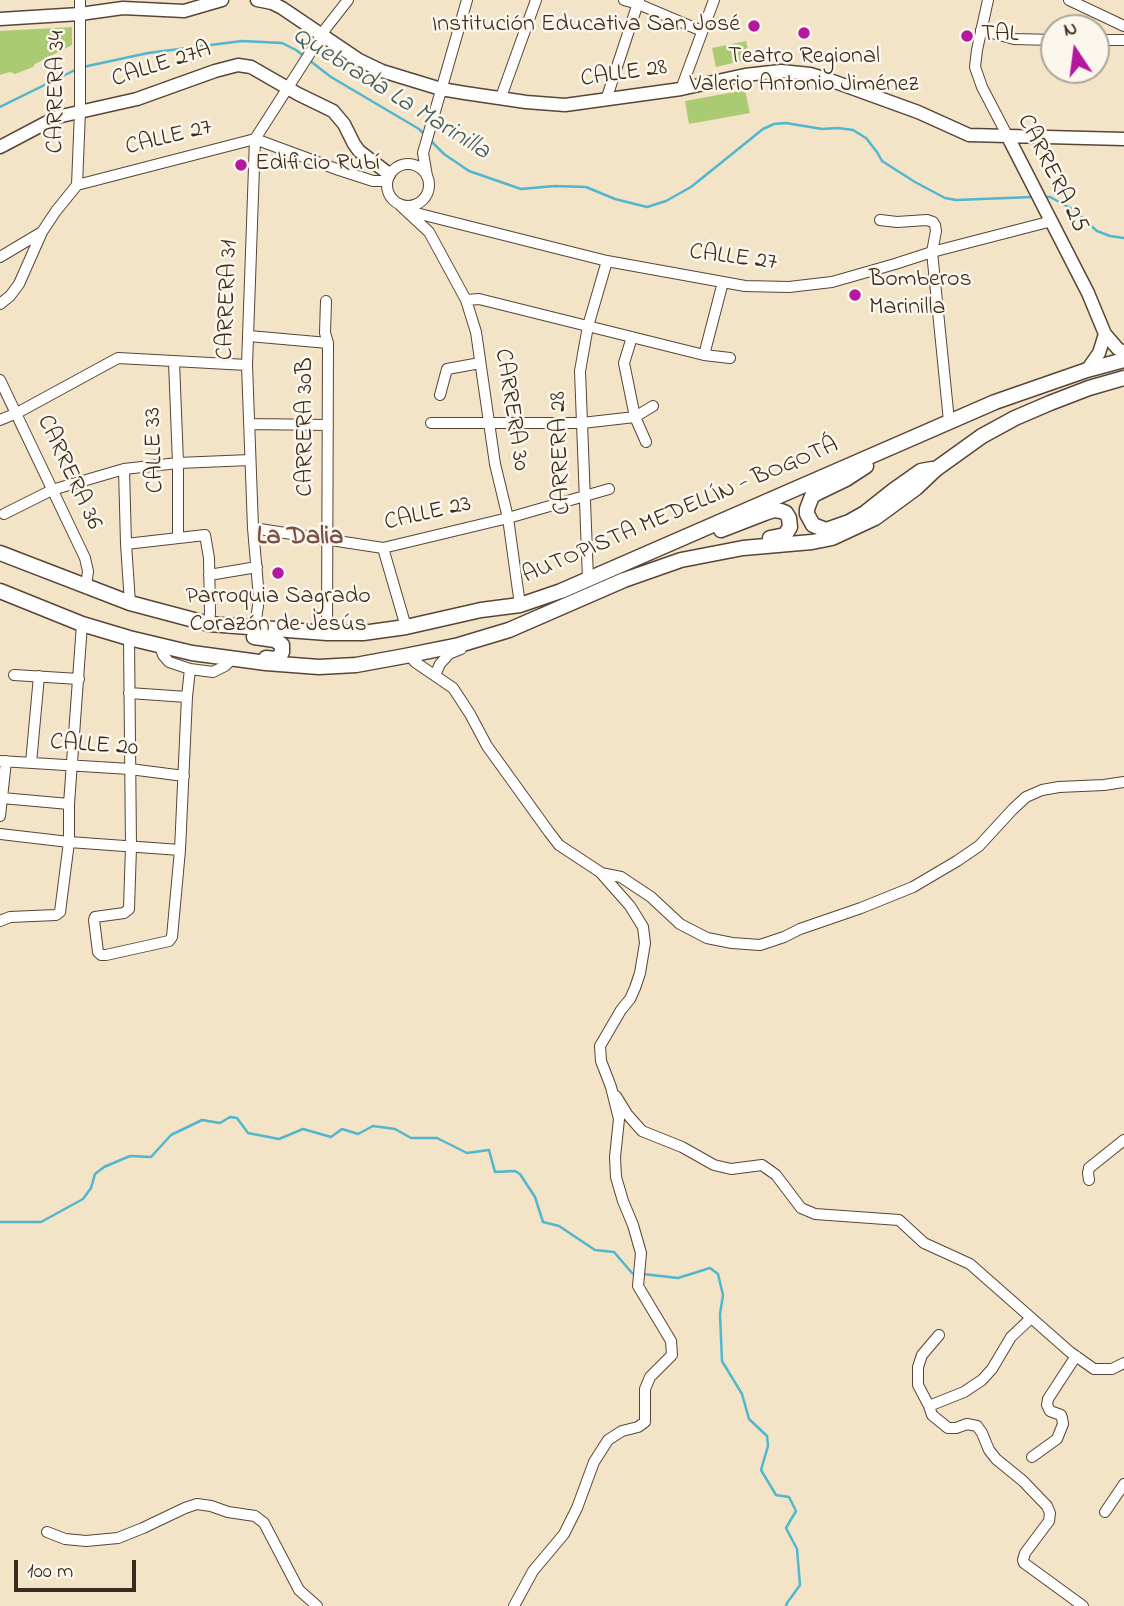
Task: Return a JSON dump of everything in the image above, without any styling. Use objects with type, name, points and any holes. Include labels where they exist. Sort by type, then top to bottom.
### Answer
[{"type":"highway","name":"AUTOPISTA MEDELLÍN - BOGOTÁ","points":[[0,553],[130,603],[203,623],[327,633],[363,633],[406,627],[520,604],[561,591],[995,402],[1124,360]]},
{"type":"highway","name":"AUTOPISTA MEDELLÍN - BOGOTÁ","points":[[0,591],[82,624],[129,638],[232,659],[319,667],[356,665],[409,655],[458,645],[509,630],[642,573],[691,558],[743,548],[832,538],[875,518],[982,436],[1015,418],[1089,388],[1124,378]]},
{"type":"highway","points":[[886,449],[870,464],[812,496],[807,514],[813,525],[826,530],[849,522],[921,471],[936,469]]},
{"type":"highway","points":[[670,542],[684,543],[698,539],[774,510],[783,512],[789,518],[789,531],[778,538],[720,547],[691,558]]},
{"type":"highway","points":[[178,650],[197,648],[275,659],[282,652],[282,645],[275,640],[210,631],[204,628],[203,623]]},
{"type":"main road","points":[[0,19],[80,14],[110,5],[184,11],[222,0]]},
{"type":"main road","name":"CALLE 28","points":[[257,0],[274,2],[359,60],[382,71],[441,89],[565,105],[681,89],[755,73],[796,72],[827,79],[918,112],[965,134],[1124,139]]},
{"type":"main road","name":"CALLE 27A","points":[[0,147],[57,117],[137,99],[233,65],[251,67],[333,111],[344,124],[359,151],[388,178]]},
{"type":"main road","name":"CARRERA 25","points":[[1008,137],[1088,293],[1105,334],[1124,352]]},
{"type":"main road","points":[[1087,370],[1099,353],[1105,334]]},
{"type":"street","name":"CARRERA 34","points":[[76,185],[80,111],[80,0]]},
{"type":"street","points":[[348,0],[322,35],[255,139],[373,181],[394,202],[405,208],[417,204],[428,192],[424,151],[467,0]]},
{"type":"street","points":[[501,97],[536,0]]},
{"type":"street","points":[[624,0],[638,2],[702,31]]},
{"type":"street","points":[[681,89],[714,0]]},
{"type":"street","name":"CARRERA 25","points":[[988,0],[975,59],[977,74],[1008,137]]},
{"type":"street","points":[[1069,0],[1124,26]]},
{"type":"street","points":[[606,100],[638,2]]},
{"type":"street","points":[[981,30],[1014,39],[1040,40]]},
{"type":"street","name":"CALLE 27","points":[[76,185],[255,139]]},
{"type":"street","name":"CARRERA 31","points":[[255,139],[247,365],[253,528],[259,598],[255,628]]},
{"type":"street","points":[[389,196],[386,189],[388,178],[394,169],[408,164],[424,151]]},
{"type":"street","points":[[408,164],[422,169],[427,176]]},
{"type":"street","points":[[373,181],[388,178]]},
{"type":"street","points":[[0,304],[19,284],[42,232],[76,185]]},
{"type":"street","name":"CARRERA 30","points":[[428,192],[429,232]]},
{"type":"street","name":"CALLE 27","points":[[405,208],[607,261],[746,286],[782,287],[832,282],[932,251],[1052,221]]},
{"type":"street","name":"CARRERA 30","points":[[405,208],[429,232],[466,300],[476,332],[488,423],[508,518],[520,604]]},
{"type":"street","points":[[880,220],[927,220],[935,226],[932,251],[949,421]]},
{"type":"street","points":[[0,257],[42,232]]},
{"type":"street","name":"CARRERA 28","points":[[588,579],[580,371],[588,326],[607,261]]},
{"type":"street","points":[[704,355],[723,282]]},
{"type":"street","points":[[466,300],[480,299],[704,355],[730,358]]},
{"type":"street","points":[[326,301],[324,333],[328,343]]},
{"type":"street","name":"CARRERA 30B","points":[[249,336],[328,343],[327,633]]},
{"type":"street","points":[[632,337],[624,363],[635,417],[646,442]]},
{"type":"street","points":[[0,420],[118,358],[247,365]]},
{"type":"street","name":"CALLE 33","points":[[174,362],[178,538]]},
{"type":"street","points":[[440,395],[447,369],[480,363]]},
{"type":"street","name":"CARRERA 36","points":[[0,380],[85,558],[88,571],[86,587]]},
{"type":"street","points":[[431,423],[582,423],[635,417],[653,406]]},
{"type":"street","points":[[248,424],[328,425]]},
{"type":"street","points":[[4,513],[52,491],[124,469],[178,463],[250,460]]},
{"type":"street","points":[[124,469],[130,603]]},
{"type":"street","name":"CALLE 23","points":[[253,528],[383,548],[508,518],[609,489]]},
{"type":"street","points":[[126,544],[205,535],[209,575],[203,623]]},
{"type":"street","points":[[383,548],[406,627]]},
{"type":"street","points":[[209,575],[257,568]]},
{"type":"street","points":[[0,921],[10,917],[59,914],[69,842],[69,804],[82,624]]},
{"type":"street","points":[[435,674],[449,654],[492,641],[509,630]]},
{"type":"street","points":[[129,638],[129,908],[124,912],[98,916],[94,920],[98,952],[101,955],[171,940],[180,850],[190,669]]},
{"type":"street","points":[[160,646],[169,662],[190,669],[214,672],[232,659]]},
{"type":"street","points":[[409,655],[453,688],[487,746],[554,839],[600,872],[630,906],[643,927],[645,943],[635,988],[600,1046],[601,1061],[619,1119],[616,1177],[641,1254],[638,1286],[671,1341],[672,1354],[650,1377],[645,1389],[645,1422],[608,1440],[594,1462],[564,1534],[533,1571],[514,1606]]},
{"type":"street","points":[[14,675],[79,679]]},
{"type":"street","points":[[32,763],[38,676]]},
{"type":"street","points":[[130,693],[187,697]]},
{"type":"street","points":[[0,816],[3,761]]},
{"type":"street","name":"CALLE 20","points":[[3,761],[130,769],[184,776]]},
{"type":"street","points":[[600,872],[621,877],[651,897],[680,924],[707,938],[760,945],[890,897],[937,874],[979,846],[1026,797],[1059,787],[1124,782]]},
{"type":"street","points":[[2,798],[69,804]]},
{"type":"street","points":[[0,834],[180,850]]},
{"type":"street","points":[[611,1087],[627,1114],[642,1131],[722,1167],[731,1169],[762,1165],[776,1174],[801,1208],[816,1214],[899,1220],[924,1243],[970,1264],[1094,1369],[1112,1369],[1124,1363]]},
{"type":"street","points":[[1089,1180],[1089,1168],[1124,1140]]},
{"type":"street","points":[[929,1406],[964,1392],[982,1380],[992,1369],[1011,1337],[1031,1318]]},
{"type":"street","points":[[939,1335],[922,1354],[918,1367],[918,1385],[932,1415],[948,1428],[956,1429],[967,1424],[977,1426],[996,1459],[1023,1481],[1047,1506],[1049,1521],[1025,1553],[1024,1563],[1083,1606]]},
{"type":"street","points":[[1032,1457],[1057,1439],[1063,1424],[1062,1418],[1050,1411],[1048,1399],[1076,1356]]},
{"type":"street","points":[[1105,1513],[1124,1484]]},
{"type":"street","points":[[47,1532],[65,1539],[86,1541],[118,1538],[197,1504],[255,1516],[264,1523],[299,1590],[317,1606]]},
{"type":"green space","points":[[72,27],[72,45],[33,67],[15,74],[10,72],[0,75],[0,31]]},
{"type":"green space","points":[[746,41],[750,59],[716,67],[712,48]]},
{"type":"green space","points":[[745,90],[750,113],[689,124],[685,101]]},
{"type":"waterway","name":"Quebrada La Marinilla","points":[[83,67],[148,53],[242,41],[282,43],[425,135]]},
{"type":"waterway","name":"Quebrada La Marinilla","points":[[0,107],[77,69]]},
{"type":"waterway","name":"Quebrada La Marinilla","points":[[430,140],[444,154],[469,171],[521,189],[586,187],[615,199],[647,207],[666,201],[691,187],[763,129],[786,123],[822,129],[853,130],[866,138],[882,161],[945,198],[956,200],[1032,197]]},
{"type":"waterway","name":"Quebrada La Marinilla","points":[[1043,197],[1050,197],[1076,211],[1097,231],[1124,238]]},
{"type":"waterway","points":[[0,1222],[41,1222],[83,1199],[91,1188],[95,1174],[104,1167],[130,1156],[151,1157],[171,1135],[202,1120],[220,1123],[230,1117],[237,1118],[248,1133],[279,1139],[303,1129],[331,1137],[342,1129],[358,1134],[373,1126],[395,1129],[411,1138],[437,1138],[467,1153],[489,1150],[495,1172],[515,1171],[520,1174],[535,1197],[543,1222],[559,1226],[595,1250],[614,1252],[632,1273],[636,1274]]},
{"type":"waterway","points":[[643,1274],[678,1278],[710,1268],[718,1274],[723,1295],[720,1314],[722,1361],[742,1394],[749,1419],[767,1436],[768,1446],[761,1470],[776,1495],[789,1497],[796,1511],[786,1528],[797,1549],[800,1585],[786,1606]]},
{"type":"place","name":"Institución Educativa San José","points":[[754,26]]},
{"type":"place","name":"Teatro Regional Valerio Antonio Jiménez","points":[[804,33]]},
{"type":"place","name":"TAL","points":[[967,36]]},
{"type":"place","name":"Edificio Rubí","points":[[241,165]]},
{"type":"place","name":"Bomberos Marinilla","points":[[855,295]]},
{"type":"place","name":"Parroquia Sagrado Corazón de Jesús","points":[[278,573]]},
{"type":"district","name":"La Dalia","points":[[300,539]]}]
